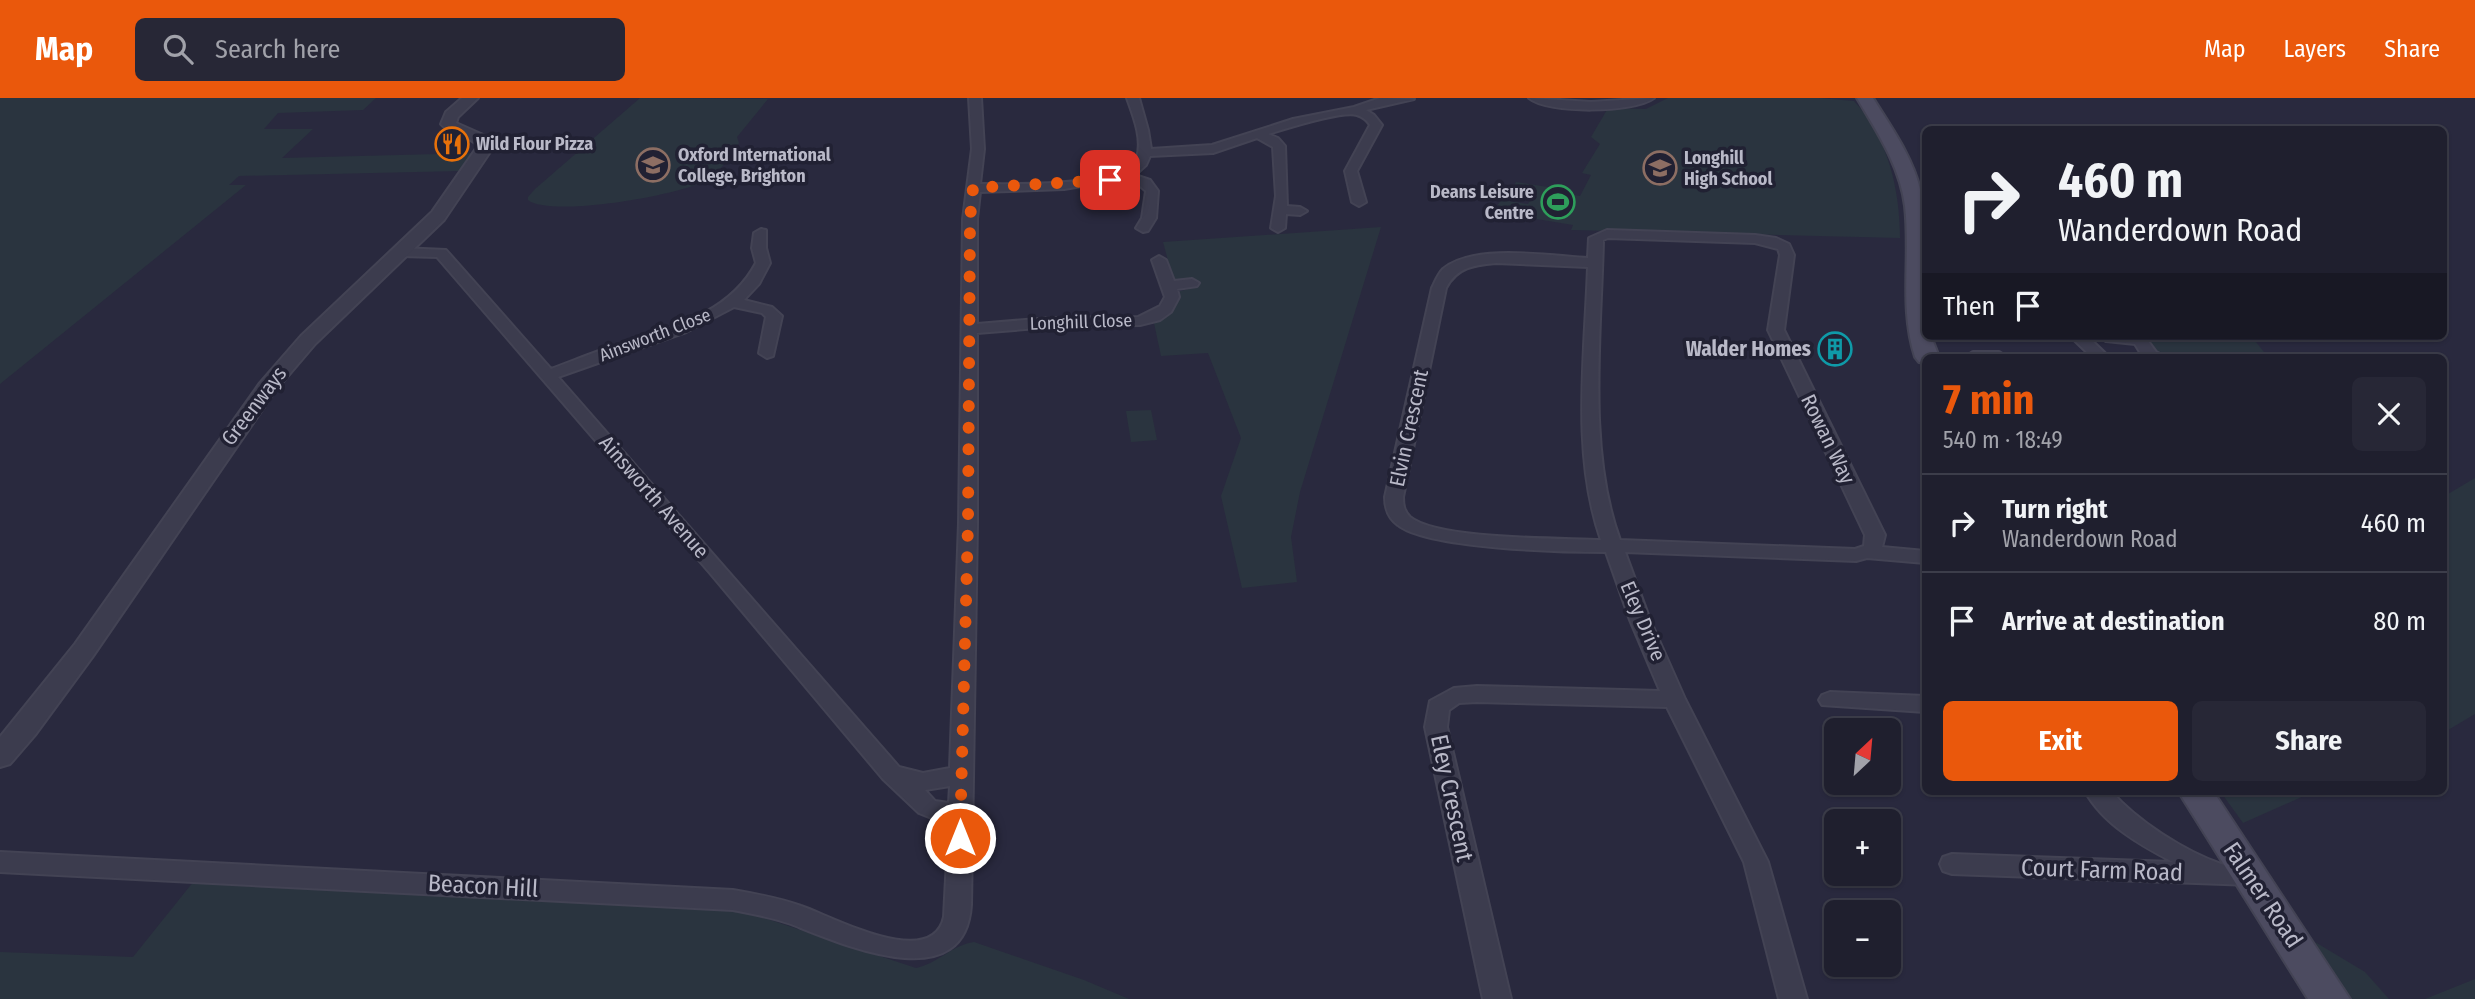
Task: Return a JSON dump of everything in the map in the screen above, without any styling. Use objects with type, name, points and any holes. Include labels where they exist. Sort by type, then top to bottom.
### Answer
[{"type":"main road","points":[[1865,98],[1897,148],[1910,185],[1920,266],[1914,310],[1922,339]]},
{"type":"main road","name":"Falmer Road","points":[[2196,795],[2236,875],[2330,999]]},
{"type":"street","name":"Greenways","points":[[0,756],[84,650],[267,387],[308,341],[438,216],[486,146],[485,141],[480,138],[458,131],[448,124],[451,115],[471,98]]},
{"type":"street","points":[[960,812],[968,523],[970,214],[978,149],[975,98]]},
{"type":"street","points":[[973,188],[1090,183],[1125,175],[1141,164],[1144,153],[1133,98],[1145,98]]},
{"type":"street","points":[[1535,98],[1540,102],[1624,104],[1648,98]]},
{"type":"street","points":[[1144,153],[1201,151],[1228,145],[1297,121],[1356,110],[1382,101],[1409,101]]},
{"type":"street","points":[[1356,110],[1370,117],[1376,125],[1352,166],[1351,179],[1358,198],[1375,194]]},
{"type":"street","points":[[1257,134],[1279,146],[1281,210],[1278,228]]},
{"type":"street","points":[[1125,175],[1145,183],[1152,191],[1149,218],[1143,228]]},
{"type":"street","points":[[1281,210],[1300,211]]},
{"type":"street","name":"Eley Drive","points":[[1610,234],[1594,239],[1591,436],[1601,513],[1674,699],[1756,862],[1793,999]]},
{"type":"street","name":"Rowan Way","points":[[1610,234],[1763,239],[1784,247],[1787,255],[1776,330],[1875,536],[1875,544],[1866,552]]},
{"type":"street","name":"Ainsworth Close","points":[[548,375],[698,322],[750,287],[763,260],[760,238],[776,242]]},
{"type":"street","name":"Ainsworth Avenue","points":[[401,252],[441,253],[891,773],[927,807],[939,812],[960,812]]},
{"type":"street","name":"Elvin Crescent","points":[[1594,264],[1492,259],[1459,266],[1445,276],[1440,288],[1393,505],[1399,516],[1408,524],[1440,534],[1612,546]]},
{"type":"street","points":[[1158,260],[1168,286],[1192,283]]},
{"type":"street","name":"Longhill Close","points":[[968,329],[1062,322],[1115,323],[1145,319],[1163,311],[1169,304],[1172,297],[1168,286]]},
{"type":"street","points":[[730,302],[771,313],[775,318],[767,353]]},
{"type":"street","points":[[773,329],[790,327]]},
{"type":"street","points":[[2082,340],[2098,354]]},
{"type":"street","points":[[1612,546],[1849,555],[1866,552],[1922,563]]},
{"type":"street","name":"Eley Crescent","points":[[1497,999],[1436,727],[1438,707],[1454,696],[1477,694],[1674,699]]},
{"type":"street","points":[[1830,700],[1922,704]]},
{"type":"street","points":[[891,773],[923,782],[960,775]]},
{"type":"street","points":[[2100,795],[2115,812],[2161,846],[2236,875]]},
{"type":"street","name":"Beacon Hill","points":[[0,862],[733,900],[784,911],[878,947],[909,953],[924,952],[937,947],[956,926],[960,812]]},
{"type":"street","name":"Court Farm Road","points":[[1952,864],[2236,875]]},
{"type":"shaded area","points":[[0,98],[376,98],[363,110],[278,113],[264,129],[313,129],[282,158],[477,153],[466,170],[460,171],[239,176],[229,185],[246,185],[0,384]]},
{"type":"shaded area","points":[[640,98],[768,99],[737,137],[739,143],[721,168],[712,177],[693,186],[645,198],[588,206],[541,205],[528,200],[535,189]]},
{"type":"shaded area","name":"Longhill High School","points":[[1668,98],[1819,98],[1854,101],[1876,131],[1890,165],[1898,201],[1900,238],[1571,230],[1573,225],[1493,212],[1501,200],[1528,204],[1533,195],[1511,191],[1516,182],[1561,189],[1559,193],[1580,196],[1591,175],[1582,173],[1600,144],[1591,137],[1608,108],[1646,109]]},
{"type":"shaded area","points":[[1381,227],[1300,492],[1291,537],[1297,582],[1242,588],[1221,496],[1241,438],[1208,353],[1161,356],[1154,323],[1172,310],[1178,302],[1180,291],[1197,287],[1194,279],[1173,279],[1163,242]]},
{"type":"shaded area","points":[[2145,340],[2254,340],[2266,354],[2204,354],[2153,351]]},
{"type":"shaded area","points":[[1151,410],[1157,440],[1131,442],[1126,411]]},
{"type":"shaded area","points":[[2475,478],[2475,714],[2447,731],[2447,495]]},
{"type":"shaded area","points":[[2223,795],[2306,795],[2243,823]]},
{"type":"shaded area","points":[[194,881],[675,906],[749,913],[916,968],[974,942],[1084,980],[1129,999],[0,999],[0,952],[133,957]]},
{"type":"shaded area","points":[[2315,942],[2365,972],[2389,999],[2347,999]]},
{"type":"shaded area","points":[[2475,979],[2475,999],[2425,999]]},
{"type":"place","name":"Wild Flour Pizza","points":[[452,144]]},
{"type":"place","name":"Oxford International College, Brighton","points":[[653,165]]},
{"type":"place","name":"Longhill High School","points":[[1660,168]]},
{"type":"place","name":"Deans Leisure Centre","points":[[1558,202]]},
{"type":"place","name":"Walder Homes","points":[[1835,349]]},
{"type":"route","points":[[960,838],[968,523],[970,219],[973,188],[1084,184],[1110,180]]}]
